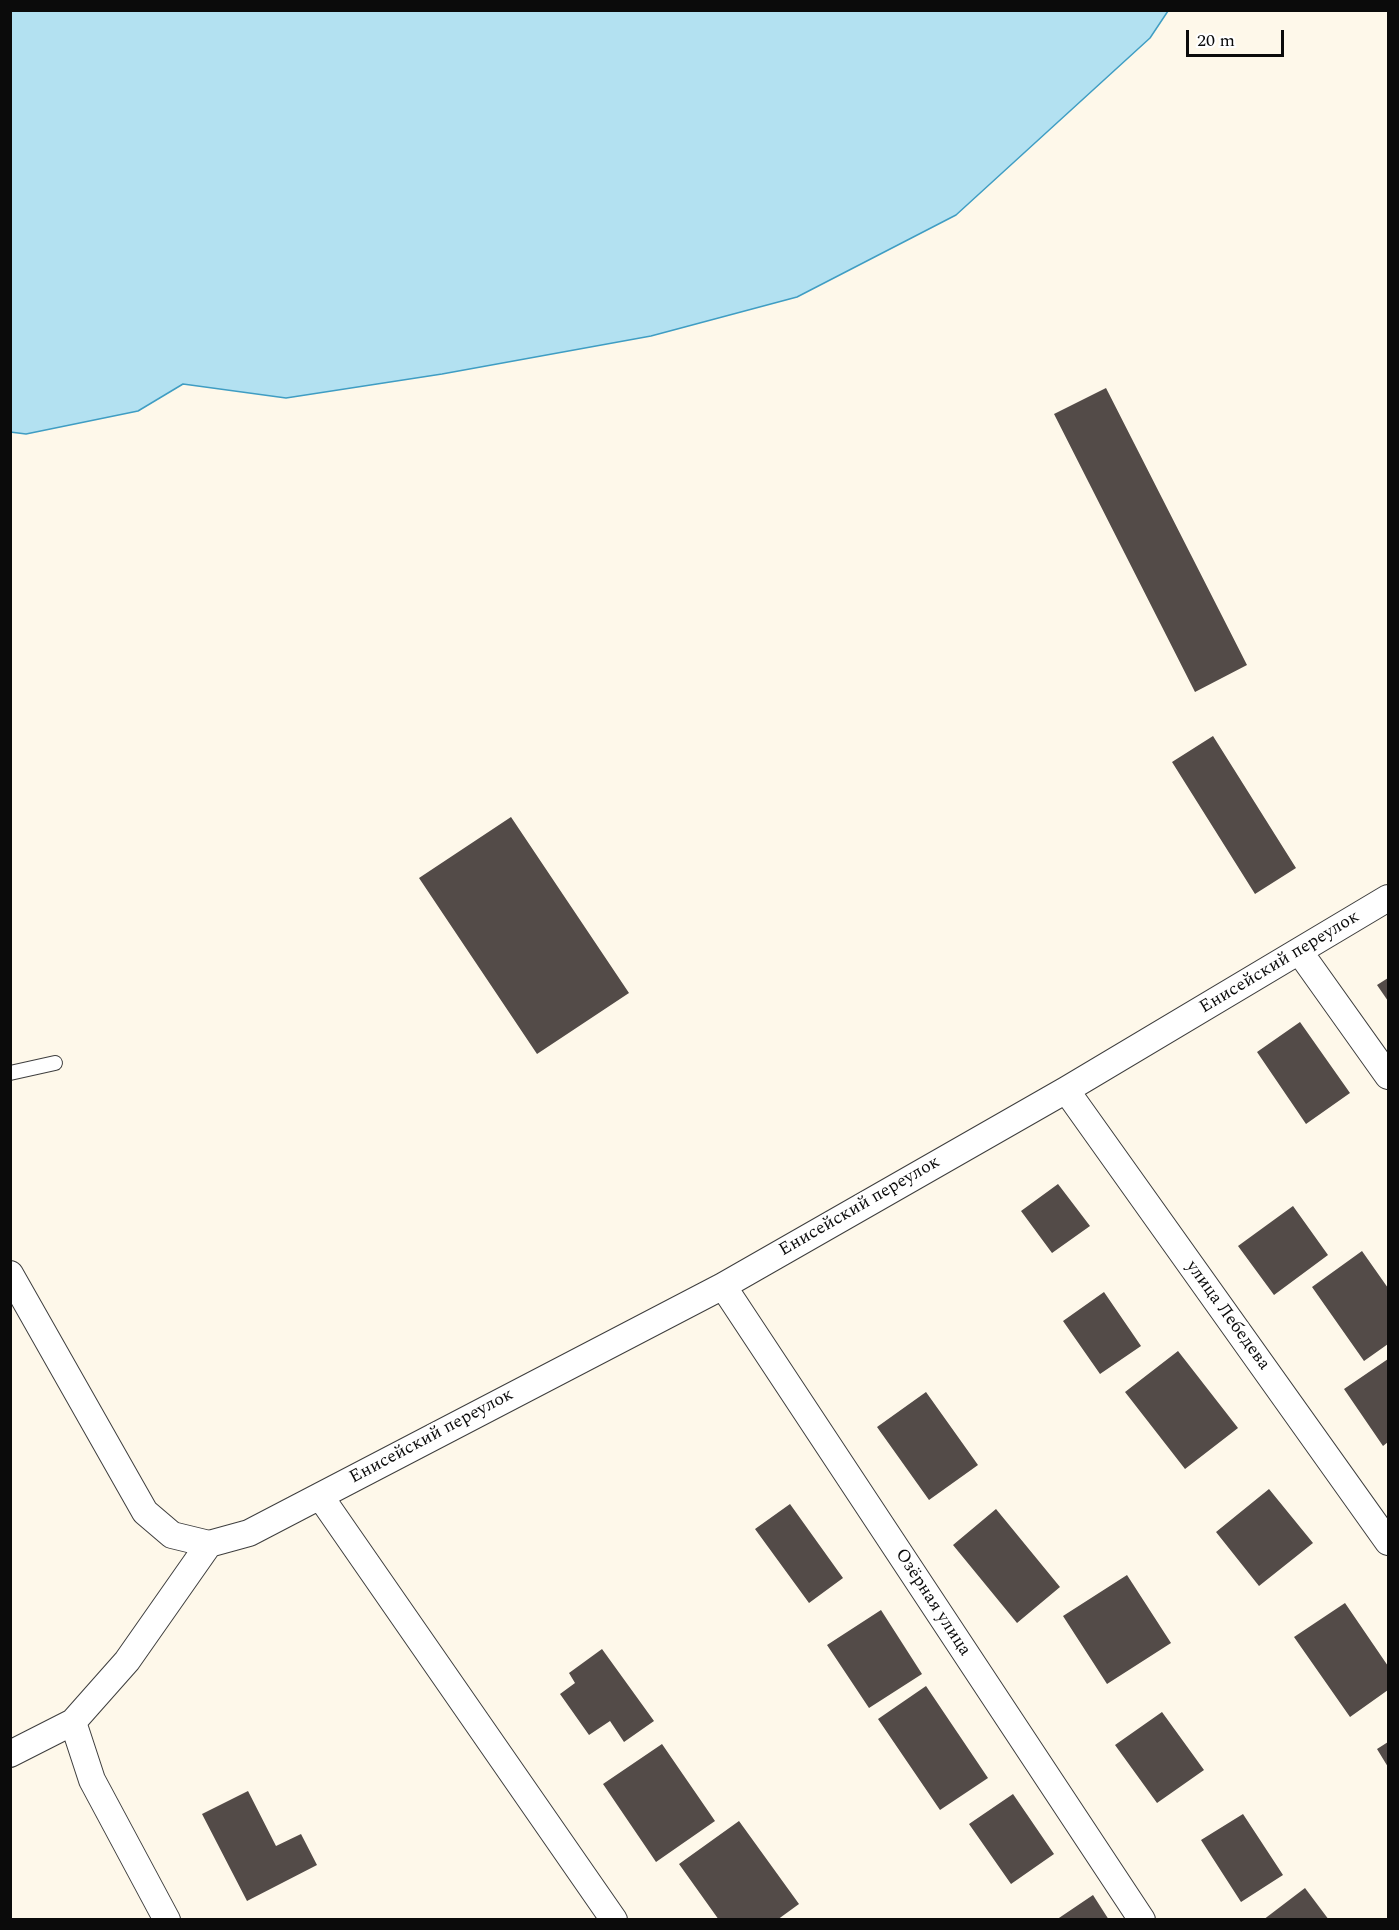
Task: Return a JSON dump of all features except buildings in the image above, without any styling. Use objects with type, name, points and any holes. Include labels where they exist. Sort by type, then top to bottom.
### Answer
[{"type":"street","name":"Енисейский переулок","points":[[10,1274],[145,1512],[172,1535],[209,1544],[249,1533],[723,1286],[1066,1090],[1389,898]]},
{"type":"street","points":[[1299,951],[1389,1076]]},
{"type":"street","name":"улица Лебедева","points":[[1066,1090],[1389,1542]]},
{"type":"street","name":"Озёрная улица","points":[[723,1286],[1142,1920]]},
{"type":"street","points":[[10,1303],[33,1316]]},
{"type":"street","points":[[320,1496],[614,1920]]},
{"type":"street","points":[[10,1754],[73,1722],[127,1661],[209,1544]]},
{"type":"street","points":[[73,1722],[92,1780],[167,1920]]},
{"type":"lane","points":[[10,1073],[55,1064]]},
{"type":"water","points":[[11,10],[1168,11],[1150,38],[956,215],[797,297],[651,336],[442,374],[286,398],[183,384],[138,411],[26,434],[10,432]]}]
